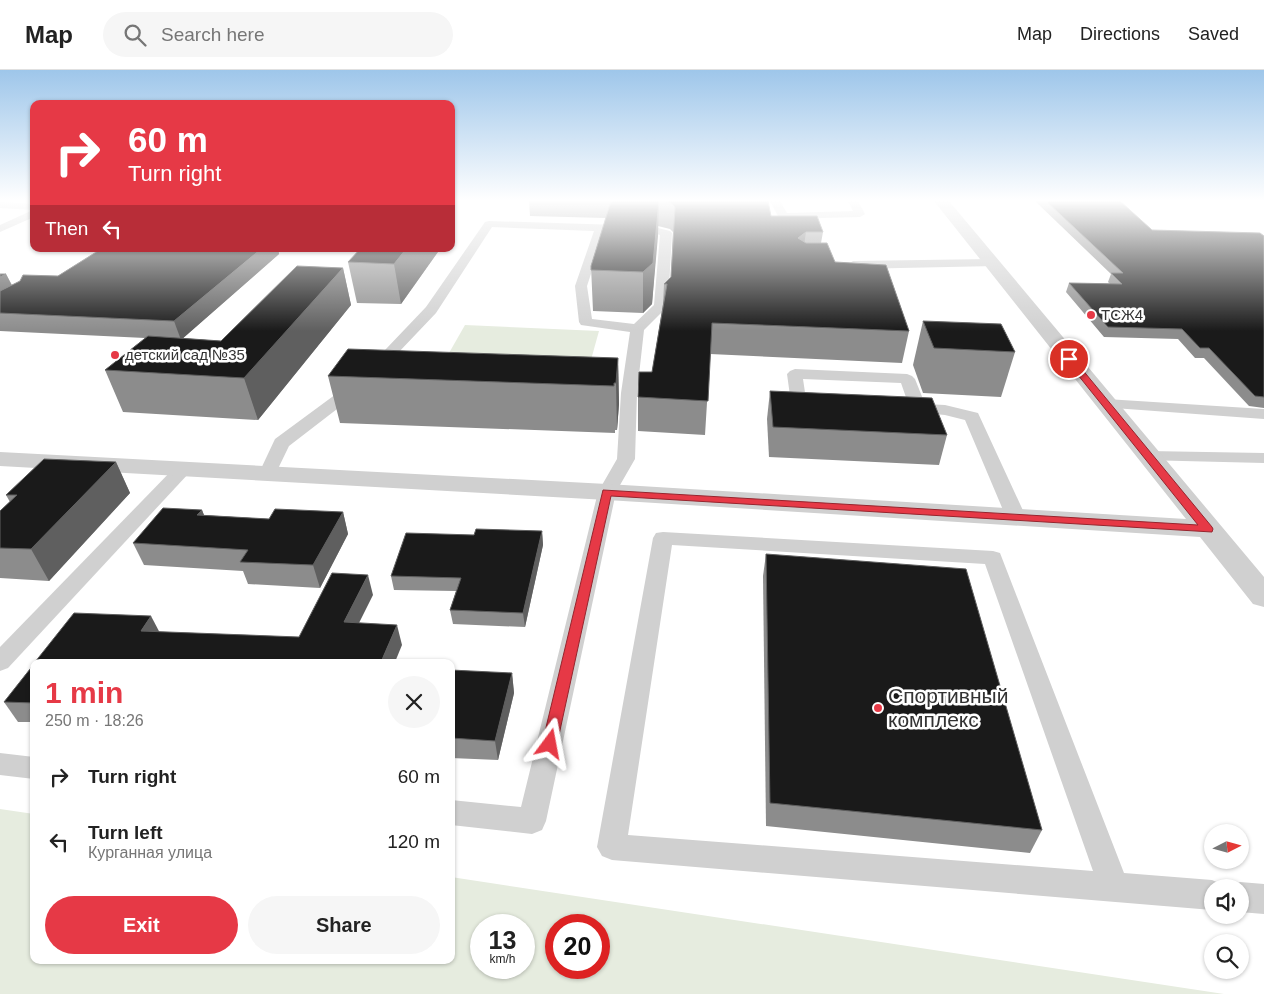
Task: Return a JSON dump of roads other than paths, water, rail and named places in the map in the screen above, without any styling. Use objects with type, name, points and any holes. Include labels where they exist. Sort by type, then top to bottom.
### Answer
[{"type":"street","points":[[976,244],[1264,597]]},
{"type":"street","points":[[0,459],[607,492],[1208,529]]},
{"type":"lane","points":[[268,473],[281,443],[363,381],[431,310],[475,244]]},
{"type":"lane","points":[[595,244],[581,286],[586,322],[637,329]]},
{"type":"lane","points":[[455,812],[532,821],[607,492],[626,459],[624,393],[637,329],[661,306],[665,244]]},
{"type":"lane","points":[[841,265],[991,263]]},
{"type":"lane","points":[[828,404],[799,403],[795,374],[907,378],[918,408]]},
{"type":"lane","points":[[363,381],[383,382]]},
{"type":"lane","points":[[1106,404],[1264,414]]},
{"type":"lane","points":[[898,408],[945,410],[972,417],[1016,517]]},
{"type":"lane","points":[[1148,456],[1264,458]]},
{"type":"lane","points":[[0,662],[183,469]]},
{"type":"lane","points":[[1114,887],[993,558],[663,538],[612,847],[1204,894]]},
{"type":"lane","points":[[0,764],[30,768]]},
{"type":"lane","points":[[1249,898],[1264,899]]},
{"type":"place","name":"ТСЖ4","points":[[1091,315]]},
{"type":"place","name":"детский сад №35","points":[[115,355]]},
{"type":"place","name":"Спортивный комплекс","points":[[878,708]]}]
